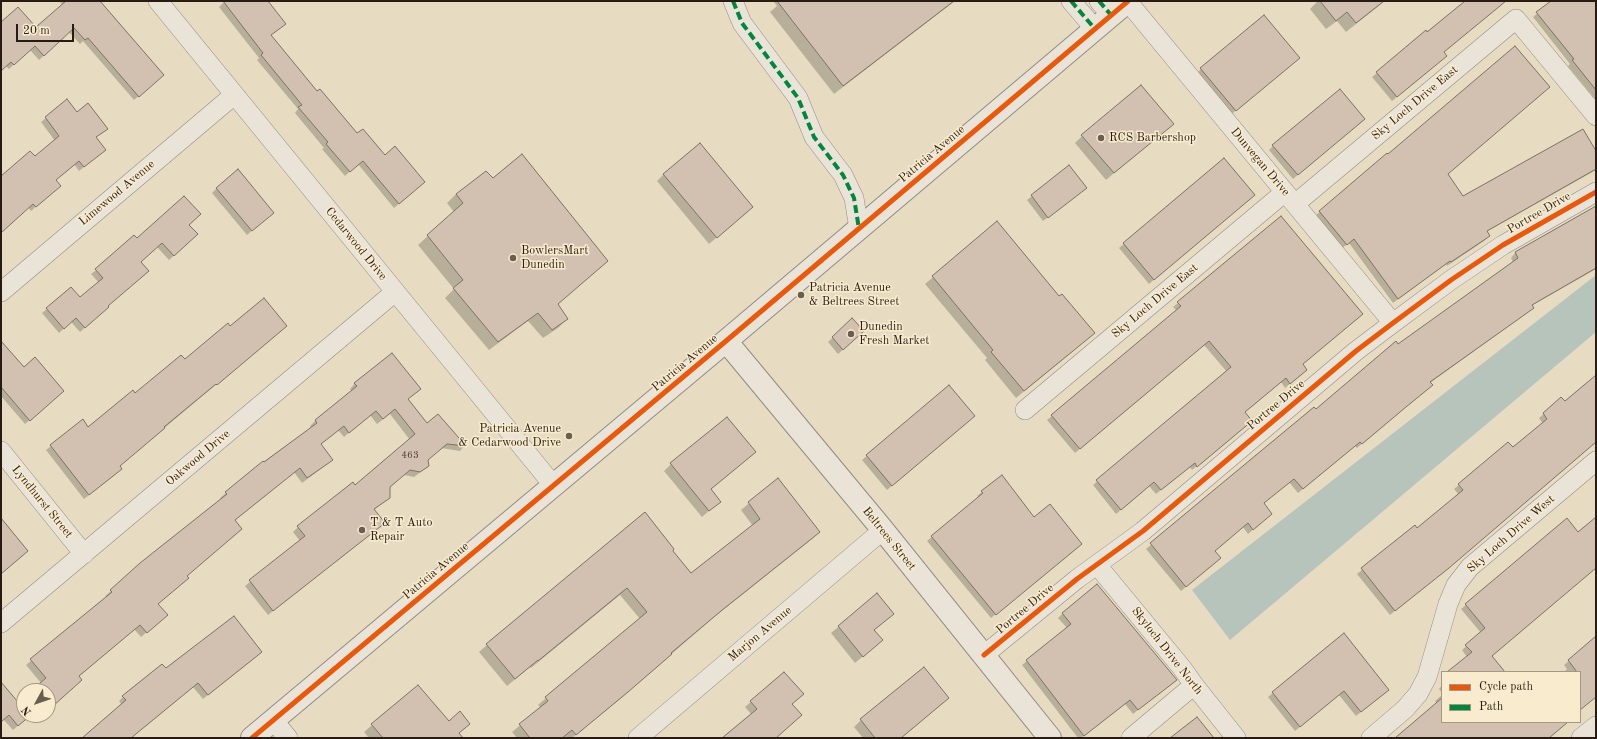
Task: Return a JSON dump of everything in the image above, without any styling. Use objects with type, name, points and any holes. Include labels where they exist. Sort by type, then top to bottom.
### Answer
[{"type":"street","name":"Cedarwood Drive","points":[[158,1],[554,486]]},
{"type":"street","points":[[733,1],[742,23],[798,98],[814,136],[843,175],[854,198],[859,229]]},
{"type":"street","points":[[1072,1],[1102,15]]},
{"type":"street","name":"Patricia Avenue","points":[[252,738],[859,229],[1102,15],[1128,1]]},
{"type":"street","name":"Dunvegan Drive","points":[[1128,1],[1393,322]]},
{"type":"street","name":"Sky Loch Drive East","points":[[1025,410],[1516,19],[1596,116]]},
{"type":"street","name":"Limewood Avenue","points":[[1,292],[234,95]]},
{"type":"street","name":"Portree Drive","points":[[984,655],[1077,579],[1143,531],[1356,351],[1393,322],[1451,280],[1504,245],[1596,192]]},
{"type":"street","name":"Oakwood Drive","points":[[1,623],[395,292]]},
{"type":"street","name":"Beltrees Street","points":[[726,341],[882,530],[1050,738]]},
{"type":"street","name":"Lyndhurst Street","points":[[1,451],[84,554]]},
{"type":"street","name":"Sky Loch Drive West","points":[[1371,738],[1405,709],[1418,694],[1427,677],[1448,604],[1456,585],[1470,567],[1596,461]]},
{"type":"street","name":"Marjon Avenue","points":[[638,738],[882,530]]},
{"type":"street","name":"Skyloch Drive North","points":[[1097,565],[1182,668],[1236,738]]},
{"type":"street","points":[[1132,738],[1194,685]]},
{"type":"street","points":[[273,720],[288,738]]},
{"type":"street","points":[[1581,738],[1596,726]]},
{"type":"shaded area","points":[[1596,275],[1596,332],[1230,640],[1192,590]]},
{"type":"building","points":[[66,1],[100,1],[164,75],[139,97],[88,38],[85,40],[74,28],[44,56],[35,46],[14,65],[11,62],[1,71],[1,22],[18,7],[36,27]]},
{"type":"building","points":[[223,1],[268,1],[286,24],[271,35],[317,91],[320,89],[357,133],[363,129],[385,155],[395,146],[425,182],[399,204],[363,161],[350,172],[326,144],[328,142],[298,107],[302,105],[261,55],[263,53]]},
{"type":"building","points":[[777,1],[954,1],[843,86]]},
{"type":"building","points":[[1320,1],[1384,1],[1356,23],[1347,12],[1336,21]]},
{"type":"building","points":[[1465,1],[1506,1],[1444,52],[1447,56],[1397,97],[1376,72],[1426,30],[1427,32]]},
{"type":"building","points":[[1551,1],[1596,1],[1596,90],[1572,60],[1574,59],[1536,12]]},
{"type":"building","points":[[1264,15],[1300,58],[1236,111],[1200,68]]},
{"type":"building","points":[[1515,46],[1550,87],[1448,174],[1463,196],[1583,129],[1596,151],[1596,169],[1487,231],[1490,236],[1451,262],[1450,261],[1398,299],[1354,239],[1347,245],[1319,211]]},
{"type":"building","points":[[1141,85],[1174,124],[1114,173],[1081,135]]},
{"type":"building","points":[[1340,89],[1365,119],[1298,175],[1272,145]]},
{"type":"building","points":[[67,99],[77,112],[88,103],[108,129],[96,137],[106,150],[84,167],[79,161],[56,180],[61,186],[36,207],[33,204],[1,233],[1,176],[30,151],[35,156],[59,136],[45,117]]},
{"type":"building","points":[[700,143],[753,207],[717,238],[663,174]]},
{"type":"building","points":[[522,154],[608,261],[558,304],[568,319],[552,330],[538,313],[498,342],[453,288],[463,280],[427,235],[463,203],[456,194],[486,171],[493,178]]},
{"type":"building","points":[[1224,158],[1255,195],[1154,280],[1123,243]]},
{"type":"building","points":[[1069,165],[1087,188],[1048,218],[1031,195]]},
{"type":"building","points":[[238,169],[274,213],[252,231],[216,188]]},
{"type":"building","points":[[184,196],[201,214],[189,225],[198,234],[174,256],[162,243],[141,262],[149,271],[108,306],[109,307],[85,328],[76,318],[64,329],[46,308],[71,287],[80,297],[103,278],[95,269],[134,235],[137,238]]},
{"type":"building","points":[[1596,206],[1596,268],[1532,305],[1534,308],[1430,382],[1433,385],[1362,444],[1360,442],[1303,489],[1294,479],[1264,503],[1272,514],[1253,530],[1248,523],[1215,551],[1221,558],[1186,587],[1150,543],[1314,407],[1316,409],[1396,341],[1398,344],[1518,258],[1515,252]]},
{"type":"building","points":[[1281,216],[1363,314],[1303,364],[1307,370],[1290,384],[1286,378],[1245,412],[1252,421],[1197,467],[1195,463],[1161,490],[1154,482],[1121,510],[1096,480],[1231,367],[1209,341],[1080,449],[1051,415],[1181,306],[1177,302]]},
{"type":"building","points":[[997,221],[1059,296],[1062,294],[1095,333],[1024,391],[991,352],[993,350],[932,276]]},
{"type":"building","points":[[264,298],[287,326],[164,427],[165,428],[120,466],[122,469],[89,495],[50,445],[83,419],[88,427],[133,390],[135,393],[181,355],[185,359],[228,323],[230,326]]},
{"type":"building","points":[[852,318],[864,331],[843,350],[832,337]]},
{"type":"building","points":[[1,341],[24,367],[35,357],[64,391],[30,421],[1,387]]},
{"type":"building","points":[[392,353],[421,389],[408,399],[427,423],[438,414],[466,446],[447,444],[428,460],[429,466],[420,472],[410,470],[390,487],[390,498],[374,509],[385,523],[273,611],[249,580],[305,536],[297,526],[353,482],[355,485],[415,434],[395,409],[383,419],[376,411],[349,433],[344,426],[321,444],[333,460],[307,478],[300,468],[235,520],[242,529],[187,576],[189,578],[158,604],[168,615],[147,633],[140,625],[79,676],[82,680],[56,703],[56,683],[40,683],[46,678],[30,659],[112,592],[110,590],[140,563],[227,494],[225,492],[263,461],[264,462],[317,423],[315,420],[357,386],[354,383]]},
{"type":"building","points":[[1596,375],[1596,442],[1449,568],[1395,611],[1361,568],[1415,525],[1417,528],[1463,490],[1458,484],[1508,442],[1513,447],[1547,419],[1543,413],[1561,397],[1565,401]]},
{"type":"building","points":[[949,385],[975,416],[892,486],[866,455]]},
{"type":"building","points":[[727,417],[756,452],[711,489],[721,502],[709,511],[670,463]]},
{"type":"building","points":[[1002,475],[1034,517],[1050,504],[1082,544],[996,615],[931,536],[983,493],[981,491]]},
{"type":"building","points":[[778,478],[820,532],[721,611],[576,735],[572,730],[562,738],[530,738],[519,724],[548,701],[545,697],[647,612],[627,588],[515,679],[486,644],[645,512],[691,573],[760,519],[748,502]]},
{"type":"building","points":[[1596,517],[1596,568],[1492,656],[1504,671],[1448,671],[1472,652],[1465,645],[1485,628],[1465,604],[1567,518],[1578,532]]},
{"type":"building","points":[[1,518],[28,551],[1,574]]},
{"type":"building","points":[[1097,584],[1177,680],[1138,710],[1130,700],[1084,736],[1026,660],[1071,624],[1062,613]]},
{"type":"building","points":[[877,593],[894,614],[874,630],[883,640],[863,657],[838,626]]},
{"type":"building","points":[[234,616],[262,652],[208,695],[198,683],[131,738],[82,738],[126,700],[122,696],[162,664],[166,668]]},
{"type":"building","points":[[1344,633],[1389,690],[1361,712],[1344,691],[1300,727],[1272,692]]},
{"type":"building","points":[[1596,636],[1596,697],[1581,709],[1581,671],[1576,671],[1568,660]]},
{"type":"building","points":[[924,667],[949,698],[901,738],[875,738],[860,719]]},
{"type":"building","points":[[784,672],[804,694],[792,704],[802,715],[776,738],[722,738],[757,709],[750,701]]},
{"type":"building","points":[[1,682],[16,700],[16,723],[22,723],[18,726],[9,715],[1,722]]},
{"type":"building","points":[[418,685],[449,721],[460,711],[470,724],[459,733],[463,738],[383,738],[371,724]]},
{"type":"building","points":[[1441,699],[1441,723],[1567,723],[1549,738],[1395,738]]},
{"type":"building","points":[[1197,717],[1214,738],[1170,738]]},
{"type":"marked path","points":[[733,1],[742,23],[798,98],[814,137],[843,175],[854,198],[859,229]]},
{"type":"marked path","points":[[1071,1],[1095,29]]},
{"type":"marked path","points":[[1099,1],[1111,15]]},
{"type":"cycle path","points":[[252,738],[726,341],[1128,1]]},
{"type":"cycle path","points":[[984,655],[1077,579],[1143,531],[1356,351],[1393,323],[1451,280],[1503,245],[1596,192]]},
{"type":"place","name":"RCS Barbershop","points":[[1101,138]]},
{"type":"place","name":"BowlersMart Dunedin","points":[[513,258]]},
{"type":"place","name":"Patricia Avenue & Beltrees Street","points":[[801,295]]},
{"type":"place","name":"Dunedin Fresh Market","points":[[851,334]]},
{"type":"place","name":"Patricia Avenue & Cedarwood Drive","points":[[569,436]]},
{"type":"place","name":"T & T Auto Repair","points":[[362,530]]}]
